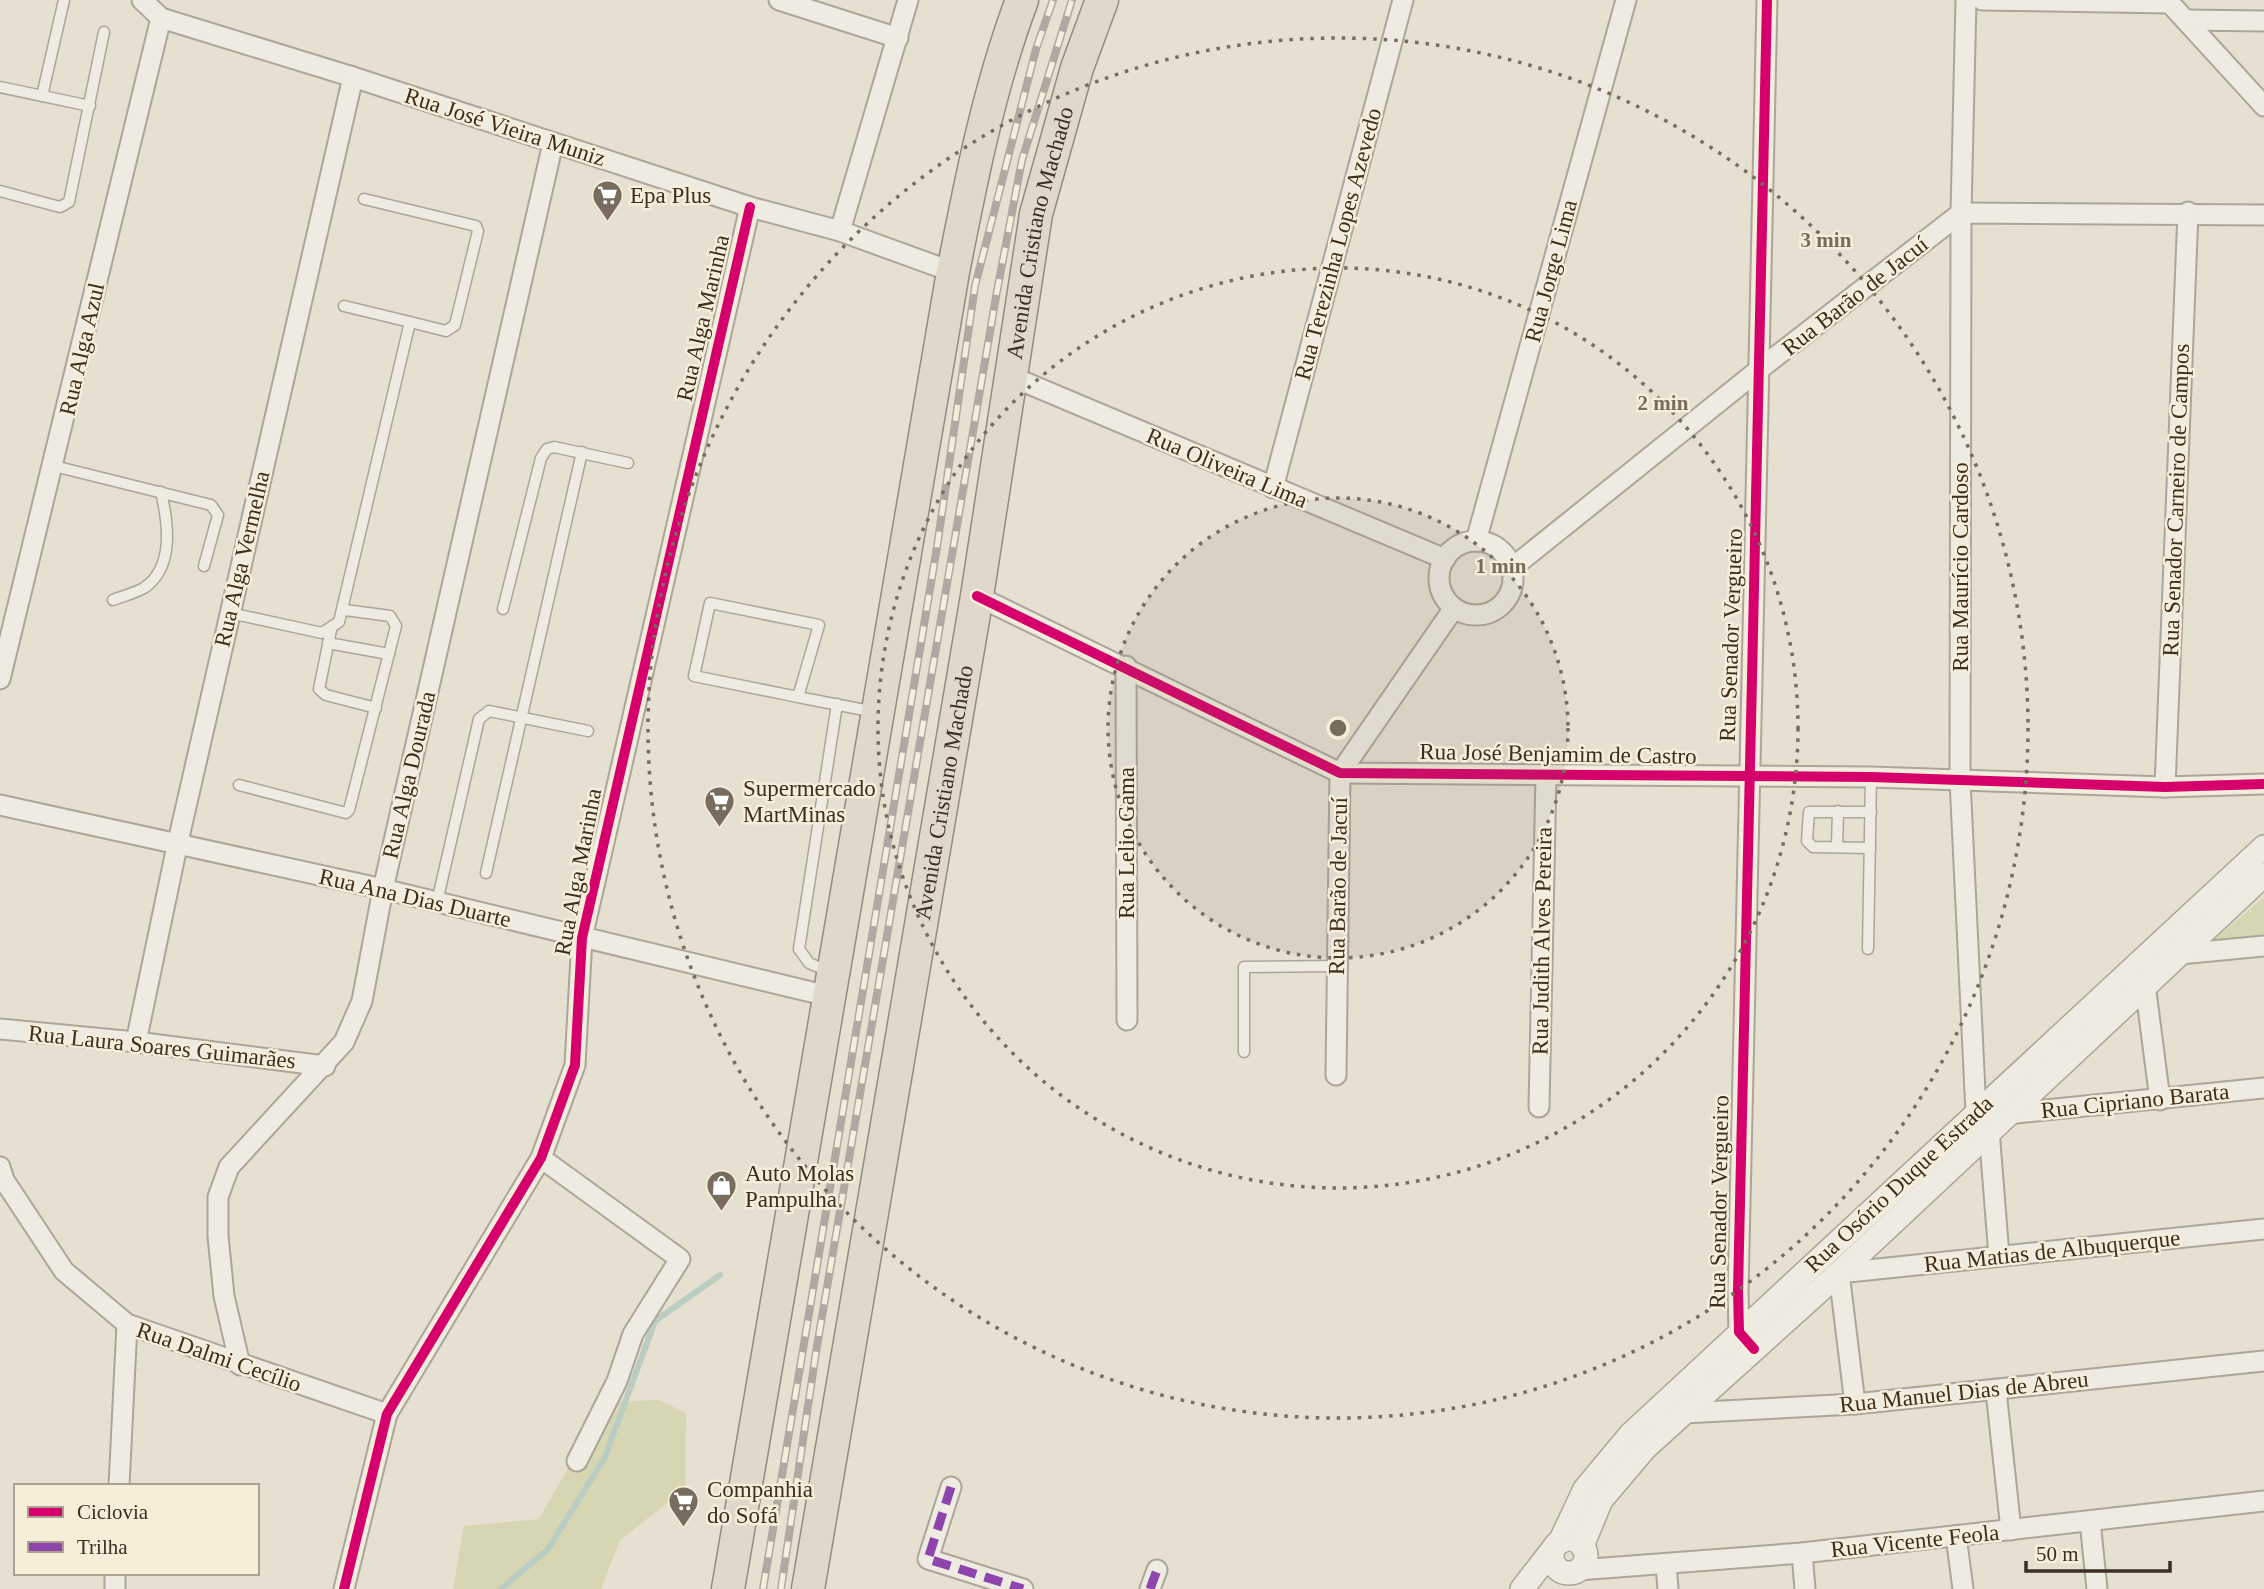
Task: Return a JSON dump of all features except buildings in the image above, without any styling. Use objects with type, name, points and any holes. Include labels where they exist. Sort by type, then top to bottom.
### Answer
[{"type":"highway","points":[[728,1589],[953,272],[976,154],[1007,41],[1022,0]]},
{"type":"highway","name":"Avenida Cristiano Machado","points":[[808,1589],[977,596],[1036,214],[1077,68],[1102,0]]},
{"type":"street","name":"Rua José Vieira Muniz","points":[[142,0],[161,18],[353,77],[750,207],[840,232],[953,272]]},
{"type":"street","points":[[779,0],[898,38]]},
{"type":"street","points":[[840,232],[908,0]]},
{"type":"street","name":"Rua Terezinha Lopes Azevedo","points":[[1273,488],[1403,0]]},
{"type":"street","name":"Rua Jorge Lima","points":[[1476,541],[1626,0]]},
{"type":"street","name":"Rua Senador Vergueiro","points":[[1747,1341],[1747,777],[1761,368],[1767,0]]},
{"type":"street","name":"Rua Maurício Cardoso","points":[[1966,0],[1961,213],[1960,780],[2000,1256]]},
{"type":"street","points":[[1982,0],[2168,1],[2264,106]]},
{"type":"street","name":"Rua Alga Azul","points":[[0,679],[161,18]]},
{"type":"street","points":[[2186,20],[2264,21]]},
{"type":"street","name":"Rua Alga Vermelha","points":[[136,1042],[177,846],[353,77]]},
{"type":"street","name":"Rua Alga Dourada","points":[[240,1365],[224,1296],[218,1236],[218,1197],[229,1167],[325,1066],[344,1042],[362,1001],[383,889],[553,143]]},
{"type":"street","name":"Rua Alga Marinha","points":[[344,1589],[387,1414],[541,1158],[575,1065],[582,938],[750,207]]},
{"type":"street","points":[[1961,213],[2188,212],[2264,215]]},
{"type":"street","name":"Rua Senador Carneiro de Campos","points":[[2165,787],[2188,212]]},
{"type":"street","name":"Rua Barão de Jacuí","points":[[1512,568],[1761,368],[1961,213]]},
{"type":"street","name":"Rua Oliveira Lima","points":[[1010,376],[1445,559]]},
{"type":"street","points":[[1476,541],[1498,549],[1512,568],[1511,591],[1497,609],[1475,615],[1454,608],[1446,600],[1439,579],[1445,559],[1458,546],[1476,541]]},
{"type":"street","name":"Rua José Benjamim de Castro","points":[[977,596],[1126,666],[1340,773],[1871,777],[2165,787],[2264,785]]},
{"type":"street","name":"Rua Barão de Jacuí","points":[[1336,1075],[1340,773],[1454,608]]},
{"type":"street","name":"Rua Lelio Gama","points":[[1126,666],[1127,1020]]},
{"type":"street","name":"Rua Judith Alves Pereira","points":[[1539,1107],[1546,775]]},
{"type":"street","name":"Rua Ana Dias Duarte","points":[[0,805],[177,846],[383,889],[582,938],[830,985]]},
{"type":"street","name":"Rua Osório Duque Estrada","points":[[2173,946],[2264,847]]},
{"type":"street","name":"Rua Osório Duque Estrada","points":[[1533,1583],[1570,1555],[1585,1489],[1630,1435],[1676,1406],[1747,1341],[1839,1273],[1990,1121],[2139,977],[2173,946],[2264,875]]},
{"type":"street","points":[[2173,946],[2264,946]]},
{"type":"street","points":[[2139,977],[2160,1100]]},
{"type":"street","name":"Rua Laura Soares Guimarães","points":[[0,1029],[136,1042],[325,1066]]},
{"type":"street","name":"Rua Cipriano Barata","points":[[1990,1121],[2264,1088]]},
{"type":"street","name":"Rua Osório Duque Estrada","points":[[1747,1341],[1823,1255],[1990,1121]]},
{"type":"street","points":[[541,1158],[680,1259],[633,1334],[617,1381],[577,1461]]},
{"type":"street","name":"Rua Dalmi Cecílio","points":[[0,1167],[4,1180],[64,1271],[127,1324],[387,1414]]},
{"type":"street","name":"Rua Matias de Albuquerque","points":[[1839,1273],[2264,1229]]},
{"type":"street","points":[[1823,1255],[1839,1273],[1855,1404]]},
{"type":"street","points":[[119,1484],[127,1324]]},
{"type":"street","name":"Rua Manuel Dias de Abreu","points":[[1676,1406],[1855,1404],[2264,1361]]},
{"type":"street","points":[[1996,1391],[2011,1530]]},
{"type":"street","points":[[951,1487],[928,1559],[1015,1588]]},
{"type":"street","name":"Rua Vicente Feola","points":[[1570,1555],[1608,1570],[1802,1553],[2264,1501]]},
{"type":"street","points":[[2090,1521],[2097,1589]]},
{"type":"street","points":[[1956,1536],[1963,1589]]},
{"type":"street","points":[[1802,1553],[1805,1589]]},
{"type":"street","points":[[1666,1565],[1668,1589]]},
{"type":"street","points":[[1150,1589],[1157,1570]]},
{"type":"lane","points":[[43,96],[64,0]]},
{"type":"lane","points":[[0,191],[61,207],[69,202],[104,32]]},
{"type":"lane","points":[[0,87],[90,106]]},
{"type":"lane","points":[[344,306],[446,331],[455,325],[478,231],[470,222],[364,199]]},
{"type":"lane","points":[[230,613],[322,633],[331,630],[339,622],[345,610],[410,322]]},
{"type":"lane","points":[[503,609],[541,458],[547,449],[554,447],[628,463]]},
{"type":"lane","points":[[486,873],[582,452]]},
{"type":"lane","points":[[54,466],[161,492],[216,509],[218,515],[204,566]]},
{"type":"lane","points":[[113,600],[145,587],[162,567],[169,524],[161,492]]},
{"type":"lane","points":[[798,697],[819,625],[710,603],[694,676],[798,697],[837,704],[879,713]]},
{"type":"lane","points":[[239,785],[346,813],[352,805],[396,621],[390,616],[345,610]]},
{"type":"lane","points":[[331,630],[319,689],[322,694],[376,708]]},
{"type":"lane","points":[[328,643],[389,654]]},
{"type":"lane","points":[[830,985],[799,949],[837,704]]},
{"type":"lane","points":[[437,902],[478,719],[489,711],[588,731]]},
{"type":"lane","points":[[1868,948],[1871,777]]},
{"type":"lane","points":[[1837,846],[1838,811]]},
{"type":"lane","points":[[1870,848],[1813,847],[1807,841],[1809,812],[1871,812]]},
{"type":"lane","points":[[1244,1052],[1244,967],[1337,966]]},
{"type":"green space","points":[[2264,897],[2264,937],[2211,942]]},
{"type":"green space","points":[[659,1400],[686,1413],[685,1489],[620,1540],[601,1589],[453,1589],[464,1526],[539,1519],[606,1402]]},
{"type":"waterway","points":[[501,1589],[548,1549],[605,1457],[655,1321],[720,1275]]},
{"type":"railway","points":[[763,1589],[937,547],[975,286],[1036,49],[1053,0]]},
{"type":"railway","points":[[781,1589],[816,1352],[997,291],[1022,160],[1072,0]]},
{"type":"marked path","points":[[951,1487],[928,1559],[1023,1589]]},
{"type":"marked path","points":[[1150,1589],[1157,1570]]},
{"type":"cycle path","points":[[1754,1349],[1739,1332],[1738,1290],[1767,0]]},
{"type":"cycle path","points":[[344,1589],[387,1414],[541,1158],[575,1065],[582,938],[750,207]]},
{"type":"cycle path","points":[[977,596],[1340,773],[1871,777],[2165,787],[2264,784]]},
{"type":"place","name":"Epa Plus","points":[[607,222]]},
{"type":"place","name":"Supermercado MartMinas","points":[[720,828]]},
{"type":"place","name":"Auto Molas Pampulha","points":[[722,1213]]},
{"type":"place","name":"Companhia do Sofá","points":[[684,1529]]}]
